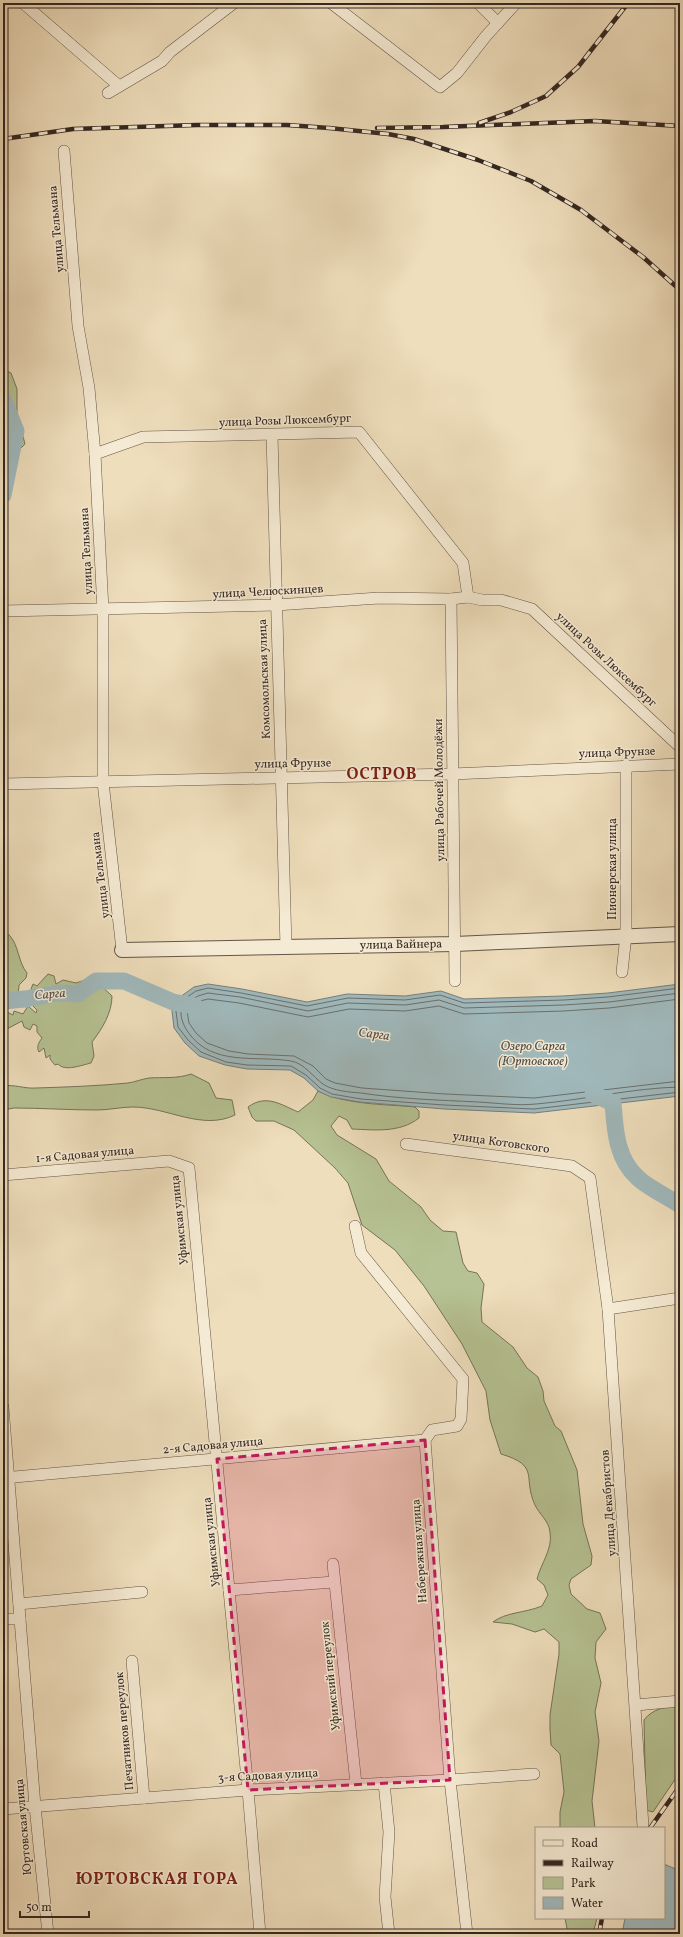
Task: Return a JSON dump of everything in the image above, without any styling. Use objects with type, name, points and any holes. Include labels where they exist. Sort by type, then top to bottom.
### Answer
[{"type":"street","points":[[23,3],[119,86]]},
{"type":"street","points":[[108,93],[162,61],[170,52],[234,3]]},
{"type":"street","points":[[331,3],[440,87],[457,73],[486,36],[516,3]]},
{"type":"street","points":[[478,3],[498,22]]},
{"type":"street","name":"улица Тельмана","points":[[64,152],[78,326],[89,388],[96,454],[103,610],[103,782],[122,950]]},
{"type":"street","name":"улица Розы Люксембург","points":[[96,454],[144,437],[359,432],[463,563],[468,597]]},
{"type":"street","name":"Комсомольская улица","points":[[272,435],[286,947]]},
{"type":"street","name":"улица Челюскинцев","points":[[3,611],[276,606],[379,598],[451,599],[468,597],[482,600],[501,600],[532,609]]},
{"type":"street","name":"улица Рабочей Молодёжи","points":[[451,599],[455,981]]},
{"type":"street","name":"улица Розы Люксембург","points":[[532,609],[680,747]]},
{"type":"street","name":"улица Фрунзе","points":[[3,784],[452,774],[626,765],[680,764]]},
{"type":"street","name":"Пионерская улица","points":[[622,972],[626,935],[626,765]]},
{"type":"street","name":"улица Вайнера","points":[[122,950],[455,944],[626,935],[680,934]]},
{"type":"street","name":"улица Котовского","points":[[406,1144],[572,1166],[590,1178]]},
{"type":"street","name":"1-я Садовая улица","points":[[3,1175],[169,1161]]},
{"type":"street","name":"Уфимская улица","points":[[169,1161],[189,1168],[248,1790],[260,1934]]},
{"type":"street","name":"улица Декабристов","points":[[590,1178],[608,1309],[643,1826]]},
{"type":"street","points":[[355,1226],[361,1254],[463,1379],[461,1419],[458,1426],[432,1430],[425,1440]]},
{"type":"street","points":[[608,1309],[680,1298]]},
{"type":"street","name":"Юртовская улица","points":[[3,1407],[6,1478],[19,1604],[35,1806],[48,1934]]},
{"type":"street","name":"2-я Садовая улица","points":[[6,1478],[425,1440]]},
{"type":"street","name":"Набережная улица","points":[[425,1440],[450,1780],[467,1934]]},
{"type":"street","name":"Уфимский переулок","points":[[333,1564],[356,1784]]},
{"type":"street","points":[[229,1590],[334,1582]]},
{"type":"street","points":[[19,1604],[142,1592]]},
{"type":"street","points":[[3,1619],[20,1619]]},
{"type":"street","name":"Печатников переулок","points":[[132,1661],[144,1798]]},
{"type":"street","points":[[636,1705],[680,1701]]},
{"type":"street","name":"3-я Садовая улица","points":[[3,1808],[248,1790],[450,1780],[534,1774]]},
{"type":"street","points":[[384,1783],[389,1832],[385,1897],[389,1934]]},
{"type":"highlighted area","points":[[425,1440],[450,1780],[248,1790],[217,1459]]},
{"type":"green space","points":[[3,369],[11,373],[17,389],[17,413],[25,444],[13,456],[4,459],[3,459]]},
{"type":"green space","points":[[9,465],[14,477],[11,491],[3,501],[3,466]]},
{"type":"green space","points":[[3,930],[13,940],[27,973],[26,978],[19,985],[17,994],[9,999],[8,1007],[3,1007]]},
{"type":"green space","points":[[48,974],[54,976],[56,984],[63,980],[76,983],[85,980],[96,981],[112,996],[112,1002],[106,1020],[92,1042],[94,1056],[91,1063],[69,1068],[65,1068],[58,1064],[55,1065],[50,1059],[50,1055],[46,1058],[44,1048],[39,1052],[38,1046],[42,1038],[37,1032],[37,1026],[33,1024],[30,1030],[24,1027],[22,1021],[3,1031],[4,1013],[7,1012],[13,1015],[14,1011],[23,1014],[28,1006],[36,1013],[37,1010],[33,1006],[34,1000],[32,998],[34,994],[31,989],[33,984],[37,986]]},
{"type":"green space","points":[[191,1074],[209,1083],[216,1098],[232,1100],[235,1115],[223,1119],[197,1120],[159,1110],[133,1107],[97,1110],[14,1108],[3,1110],[3,1086],[32,1088],[105,1085],[128,1083],[149,1078],[186,1076]]},
{"type":"green space","points":[[318,1091],[341,1099],[415,1107],[419,1111],[419,1118],[412,1123],[387,1130],[352,1129],[347,1120],[339,1116],[331,1126],[337,1135],[376,1159],[389,1181],[421,1207],[430,1220],[443,1231],[456,1232],[463,1263],[468,1271],[477,1273],[484,1284],[481,1308],[482,1322],[513,1347],[527,1368],[538,1377],[543,1391],[544,1401],[555,1426],[561,1431],[577,1470],[583,1524],[592,1556],[591,1565],[571,1579],[569,1585],[571,1594],[587,1609],[600,1613],[606,1629],[596,1642],[595,1658],[601,1683],[595,1712],[599,1741],[592,1801],[595,1827],[560,1827],[560,1812],[564,1792],[560,1754],[551,1745],[550,1729],[550,1715],[559,1654],[559,1642],[544,1629],[535,1632],[512,1624],[493,1622],[510,1614],[542,1606],[548,1595],[544,1585],[537,1579],[550,1544],[548,1524],[535,1505],[531,1495],[526,1468],[513,1458],[501,1454],[490,1420],[486,1391],[462,1344],[424,1286],[395,1250],[362,1225],[348,1183],[335,1168],[294,1130],[274,1121],[256,1121],[252,1117],[248,1107],[261,1101],[267,1101],[279,1103],[298,1112],[313,1100]]},
{"type":"green space","points":[[680,1705],[680,1772],[653,1812],[646,1810],[644,1720],[655,1711],[665,1707]]},
{"type":"green space","points":[[565,1919],[597,1919],[593,1934],[568,1934]]},
{"type":"water","name":"Озеро Сарга (Юртовское)","points":[[208,984],[307,1002],[347,994],[405,996],[441,991],[464,999],[563,996],[608,993],[680,984],[680,1096],[534,1113],[444,1109],[360,1102],[331,1097],[318,1091],[304,1078],[290,1070],[247,1069],[225,1065],[199,1056],[185,1043],[174,1028],[172,1011],[173,1002],[194,987]]},
{"type":"water","points":[[665,1864],[680,1871],[680,1934],[622,1934],[625,1919],[665,1919]]},
{"type":"waterway","name":"Сарга","points":[[3,399],[16,431],[3,495]]},
{"type":"waterway","name":"Сарга","points":[[3,1001],[58,993],[78,994],[96,981],[124,981],[173,1002],[195,1006]]},
{"type":"waterway","name":"Сарга","points":[[593,1094],[613,1103],[618,1143],[625,1162],[631,1170],[647,1185],[680,1205]]},
{"type":"railway","points":[[479,123],[511,112],[546,96],[578,67],[628,3]]},
{"type":"railway","points":[[377,128],[595,121],[680,126]]},
{"type":"railway","points":[[3,139],[73,129],[197,125],[287,125],[388,134],[414,139],[478,160],[531,181],[581,210],[643,257],[680,290]]},
{"type":"railway","points":[[651,1827],[680,1786]]},
{"type":"railway","points":[[599,1934],[602,1919]]},
{"type":"district","name":"ОСТРОВ","points":[[382,775]]},
{"type":"district","name":"ЮРТОВСКАЯ ГОРА","points":[[157,1880]]}]
